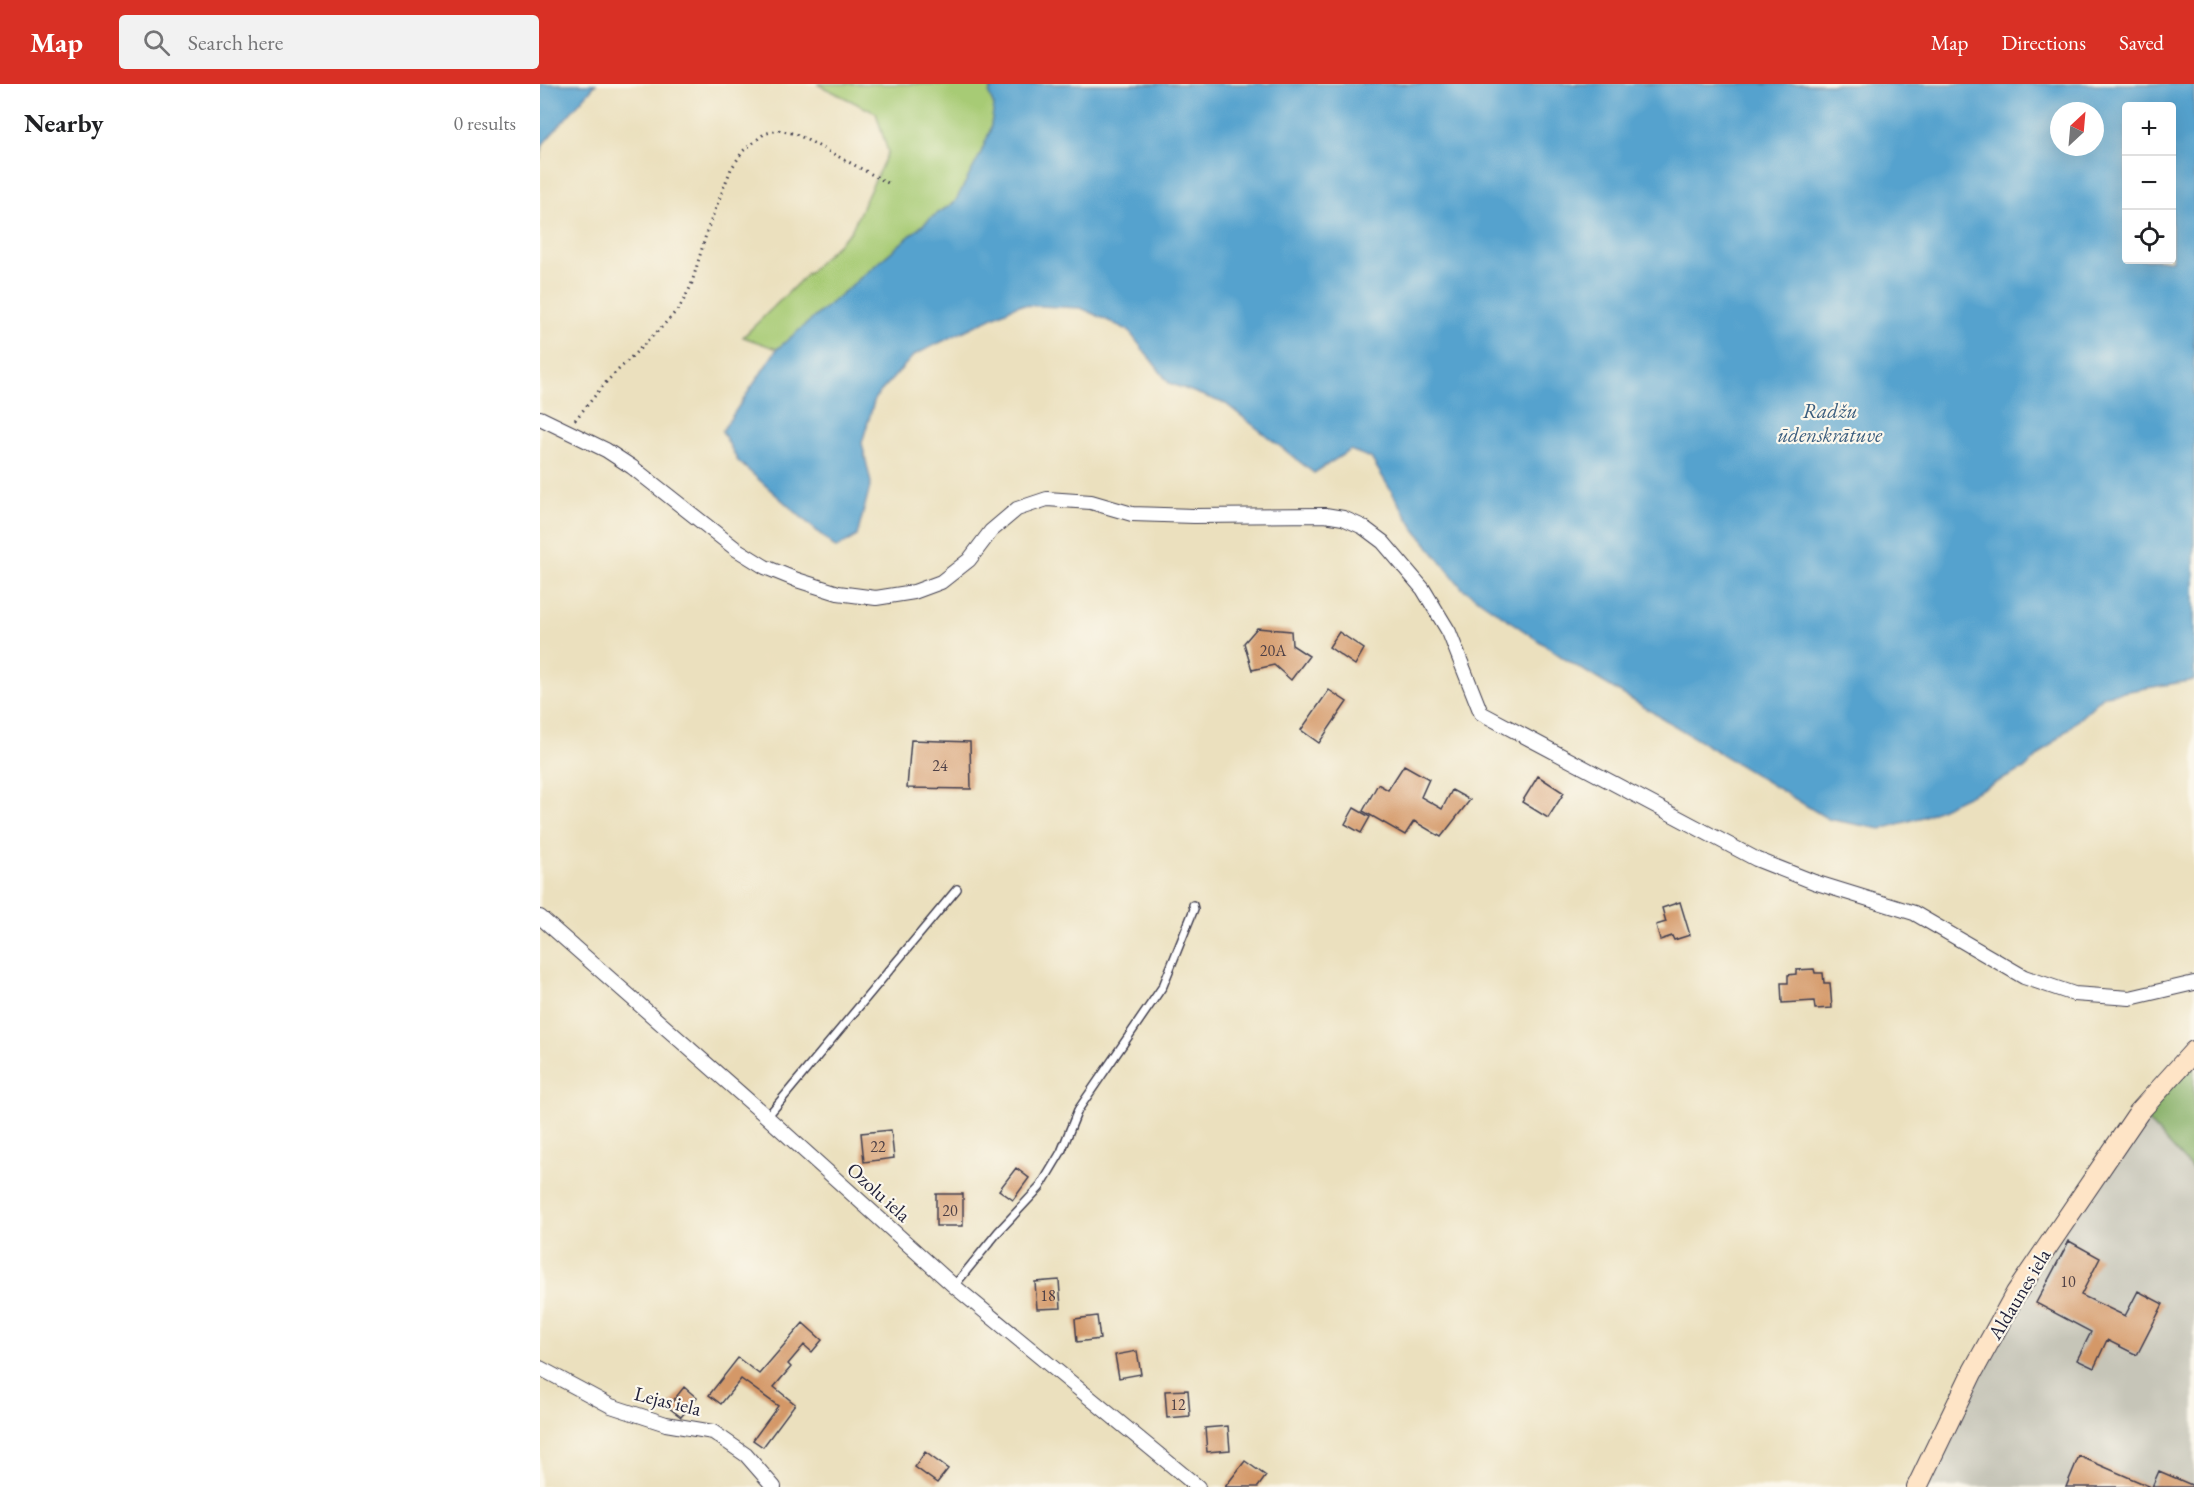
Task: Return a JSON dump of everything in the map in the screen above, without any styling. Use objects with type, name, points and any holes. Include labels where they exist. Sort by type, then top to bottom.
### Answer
[{"type":"street","points":[[540,418],[606,450],[632,466],[736,549],[765,567],[838,593],[876,598],[914,592],[941,582],[969,560],[991,531],[1017,509],[1047,499],[1091,502],[1132,514],[1325,515],[1343,519],[1363,527],[1383,542],[1423,589],[1449,632],[1481,712],[1491,718],[1756,859],[1814,882],[1914,913],[2024,977],[2074,994],[2130,998],[2194,983]]},
{"type":"street","points":[[540,431],[551,428],[567,431]]},
{"type":"street","name":"Ozolu iela","points":[[540,917],[954,1286],[1197,1487]]},
{"type":"street","name":"Aldaunes iela","points":[[1917,1487],[1972,1373],[2016,1293],[2139,1112],[2194,1051]]},
{"type":"street","name":"Lejas iela","points":[[540,1368],[611,1406],[666,1424],[713,1432],[746,1455],[774,1487]]},
{"type":"lane","points":[[767,1117],[957,889]]},
{"type":"lane","points":[[954,1286],[998,1232],[1040,1187],[1053,1166],[1078,1110],[1163,986],[1194,909],[1193,905]]},
{"type":"path","points":[[567,431],[608,380],[680,307],[692,286],[708,228],[731,169],[744,151],[764,134],[778,130],[796,134],[888,183]]},
{"type":"shaded area","points":[[2139,1112],[2194,1171],[2194,1487],[1917,1487],[1972,1373]]},
{"type":"green space","points":[[817,84],[993,84],[989,94],[994,106],[990,131],[955,202],[932,217],[777,349],[743,337],[851,231],[888,152],[876,113]]},
{"type":"green space","points":[[2194,1056],[2194,1171],[2139,1112]]},
{"type":"water","points":[[540,84],[596,84],[543,144],[540,159]]},
{"type":"water","name":"Radžu ūdenskrātuve","points":[[993,84],[2194,84],[2194,680],[2105,695],[2024,769],[1923,817],[1881,829],[1828,819],[1565,659],[1462,588],[1414,528],[1371,458],[1350,450],[1314,473],[1226,404],[1169,383],[1128,330],[1081,308],[1018,305],[914,355],[875,398],[862,443],[871,483],[857,536],[836,548],[738,461],[722,431],[777,349],[932,217],[955,202],[990,131],[994,106],[989,94]]},
{"type":"building","points":[[1257,628],[1291,631],[1292,645],[1309,656],[1291,680],[1274,665],[1252,670],[1244,643]]},
{"type":"building","points":[[1339,632],[1364,649],[1355,665],[1329,647]]},
{"type":"building","points":[[1329,690],[1347,702],[1319,743],[1301,730]]},
{"type":"building","points":[[911,740],[970,742],[971,789],[907,788]]},
{"type":"building","points":[[1404,765],[1429,779],[1421,797],[1442,809],[1452,790],[1470,800],[1441,837],[1414,821],[1405,835],[1363,811],[1378,784],[1388,790]]},
{"type":"building","points":[[1538,776],[1564,793],[1548,818],[1522,802]]},
{"type":"building","points":[[1354,808],[1370,817],[1361,833],[1345,824]]},
{"type":"building","points":[[1680,902],[1690,935],[1674,940],[1672,936],[1660,940],[1656,925],[1666,922],[1662,908]]},
{"type":"building","points":[[1814,969],[1815,973],[1823,973],[1824,983],[1830,983],[1832,1008],[1815,1009],[1814,1001],[1782,1003],[1781,983],[1788,983],[1788,975],[1796,974],[1796,970]]},
{"type":"building","points":[[891,1130],[894,1158],[864,1162],[861,1133]]},
{"type":"building","points":[[1016,1168],[1029,1178],[1013,1200],[999,1190]]},
{"type":"building","points":[[936,1194],[963,1194],[963,1226],[936,1226]]},
{"type":"building","points":[[2069,1241],[2100,1258],[2081,1295],[2125,1316],[2138,1291],[2163,1304],[2137,1355],[2107,1340],[2094,1368],[2077,1360],[2091,1332],[2036,1303]]},
{"type":"building","points":[[1059,1280],[1061,1308],[1037,1309],[1035,1282]]},
{"type":"building","points":[[1097,1316],[1100,1339],[1077,1342],[1075,1319]]},
{"type":"building","points":[[803,1323],[822,1340],[812,1352],[804,1345],[788,1364],[791,1367],[774,1387],[795,1404],[763,1447],[753,1440],[778,1406],[741,1379],[721,1404],[709,1395],[738,1358],[759,1374]]},
{"type":"building","points":[[1137,1351],[1141,1374],[1119,1378],[1115,1355]]},
{"type":"building","points":[[684,1387],[697,1398],[681,1417],[668,1407]]},
{"type":"building","points":[[1188,1390],[1190,1416],[1167,1418],[1165,1391]]},
{"type":"building","points":[[1228,1426],[1230,1450],[1207,1452],[1205,1428]]},
{"type":"building","points":[[925,1452],[948,1469],[937,1483],[915,1467]]},
{"type":"building","points":[[2079,1456],[2151,1487],[2066,1487]]},
{"type":"building","points":[[1245,1461],[1266,1476],[1258,1487],[1225,1487]]},
{"type":"building","points":[[2159,1471],[2194,1486],[2194,1487],[2152,1487]]}]
